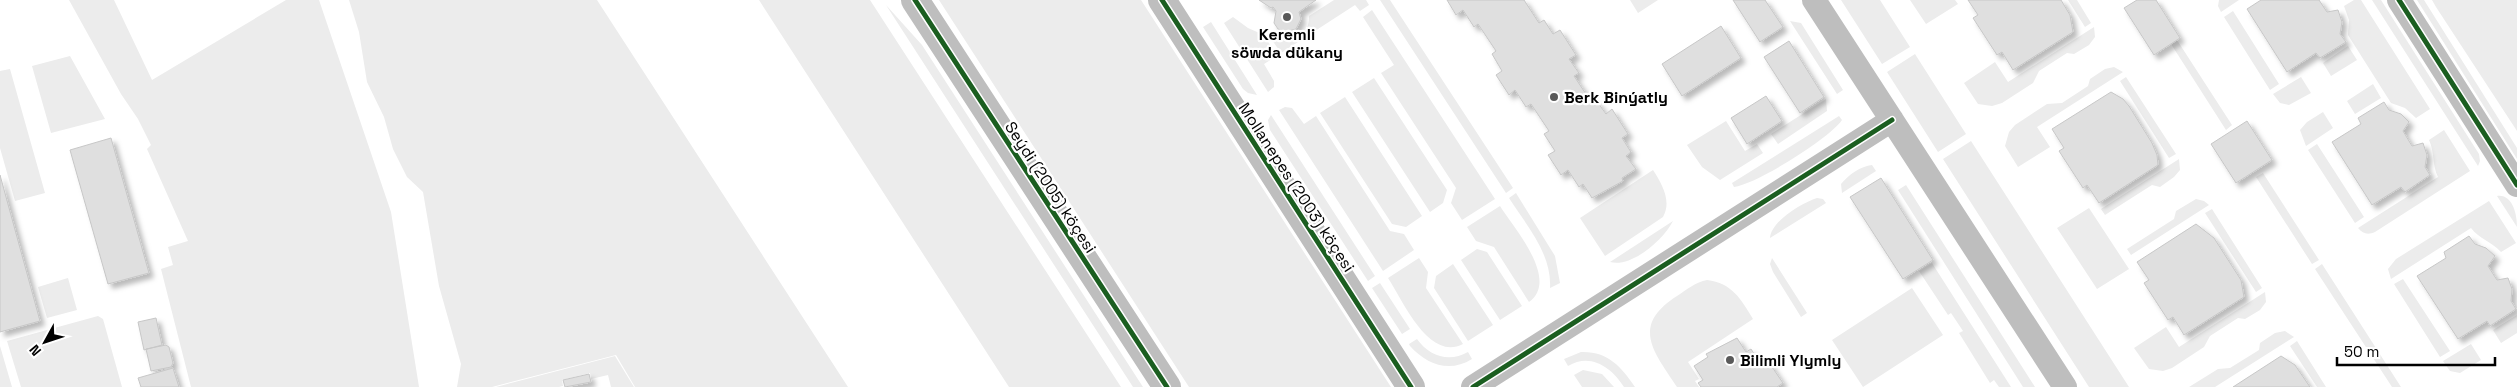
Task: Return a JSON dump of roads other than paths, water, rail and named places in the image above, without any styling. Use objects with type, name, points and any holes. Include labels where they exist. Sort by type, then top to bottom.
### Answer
[{"type":"street","name":"Seýdi (2005) köçesi","points":[[914,0],[1167,387]]},
{"type":"street","name":"Mollanepes (2003) köçesi","points":[[1162,0],[1411,387]]},
{"type":"street","points":[[1814,0],[2065,387]]},
{"type":"street","points":[[2399,0],[2517,184]]},
{"type":"street","points":[[1473,387],[1892,120]]},
{"type":"place","name":"Keremli söwda dükany","points":[[1287,17]]},
{"type":"place","name":"Berk Binýatly","points":[[1554,97]]},
{"type":"place","name":"Bilimli Ylymly","points":[[1730,360]]}]
